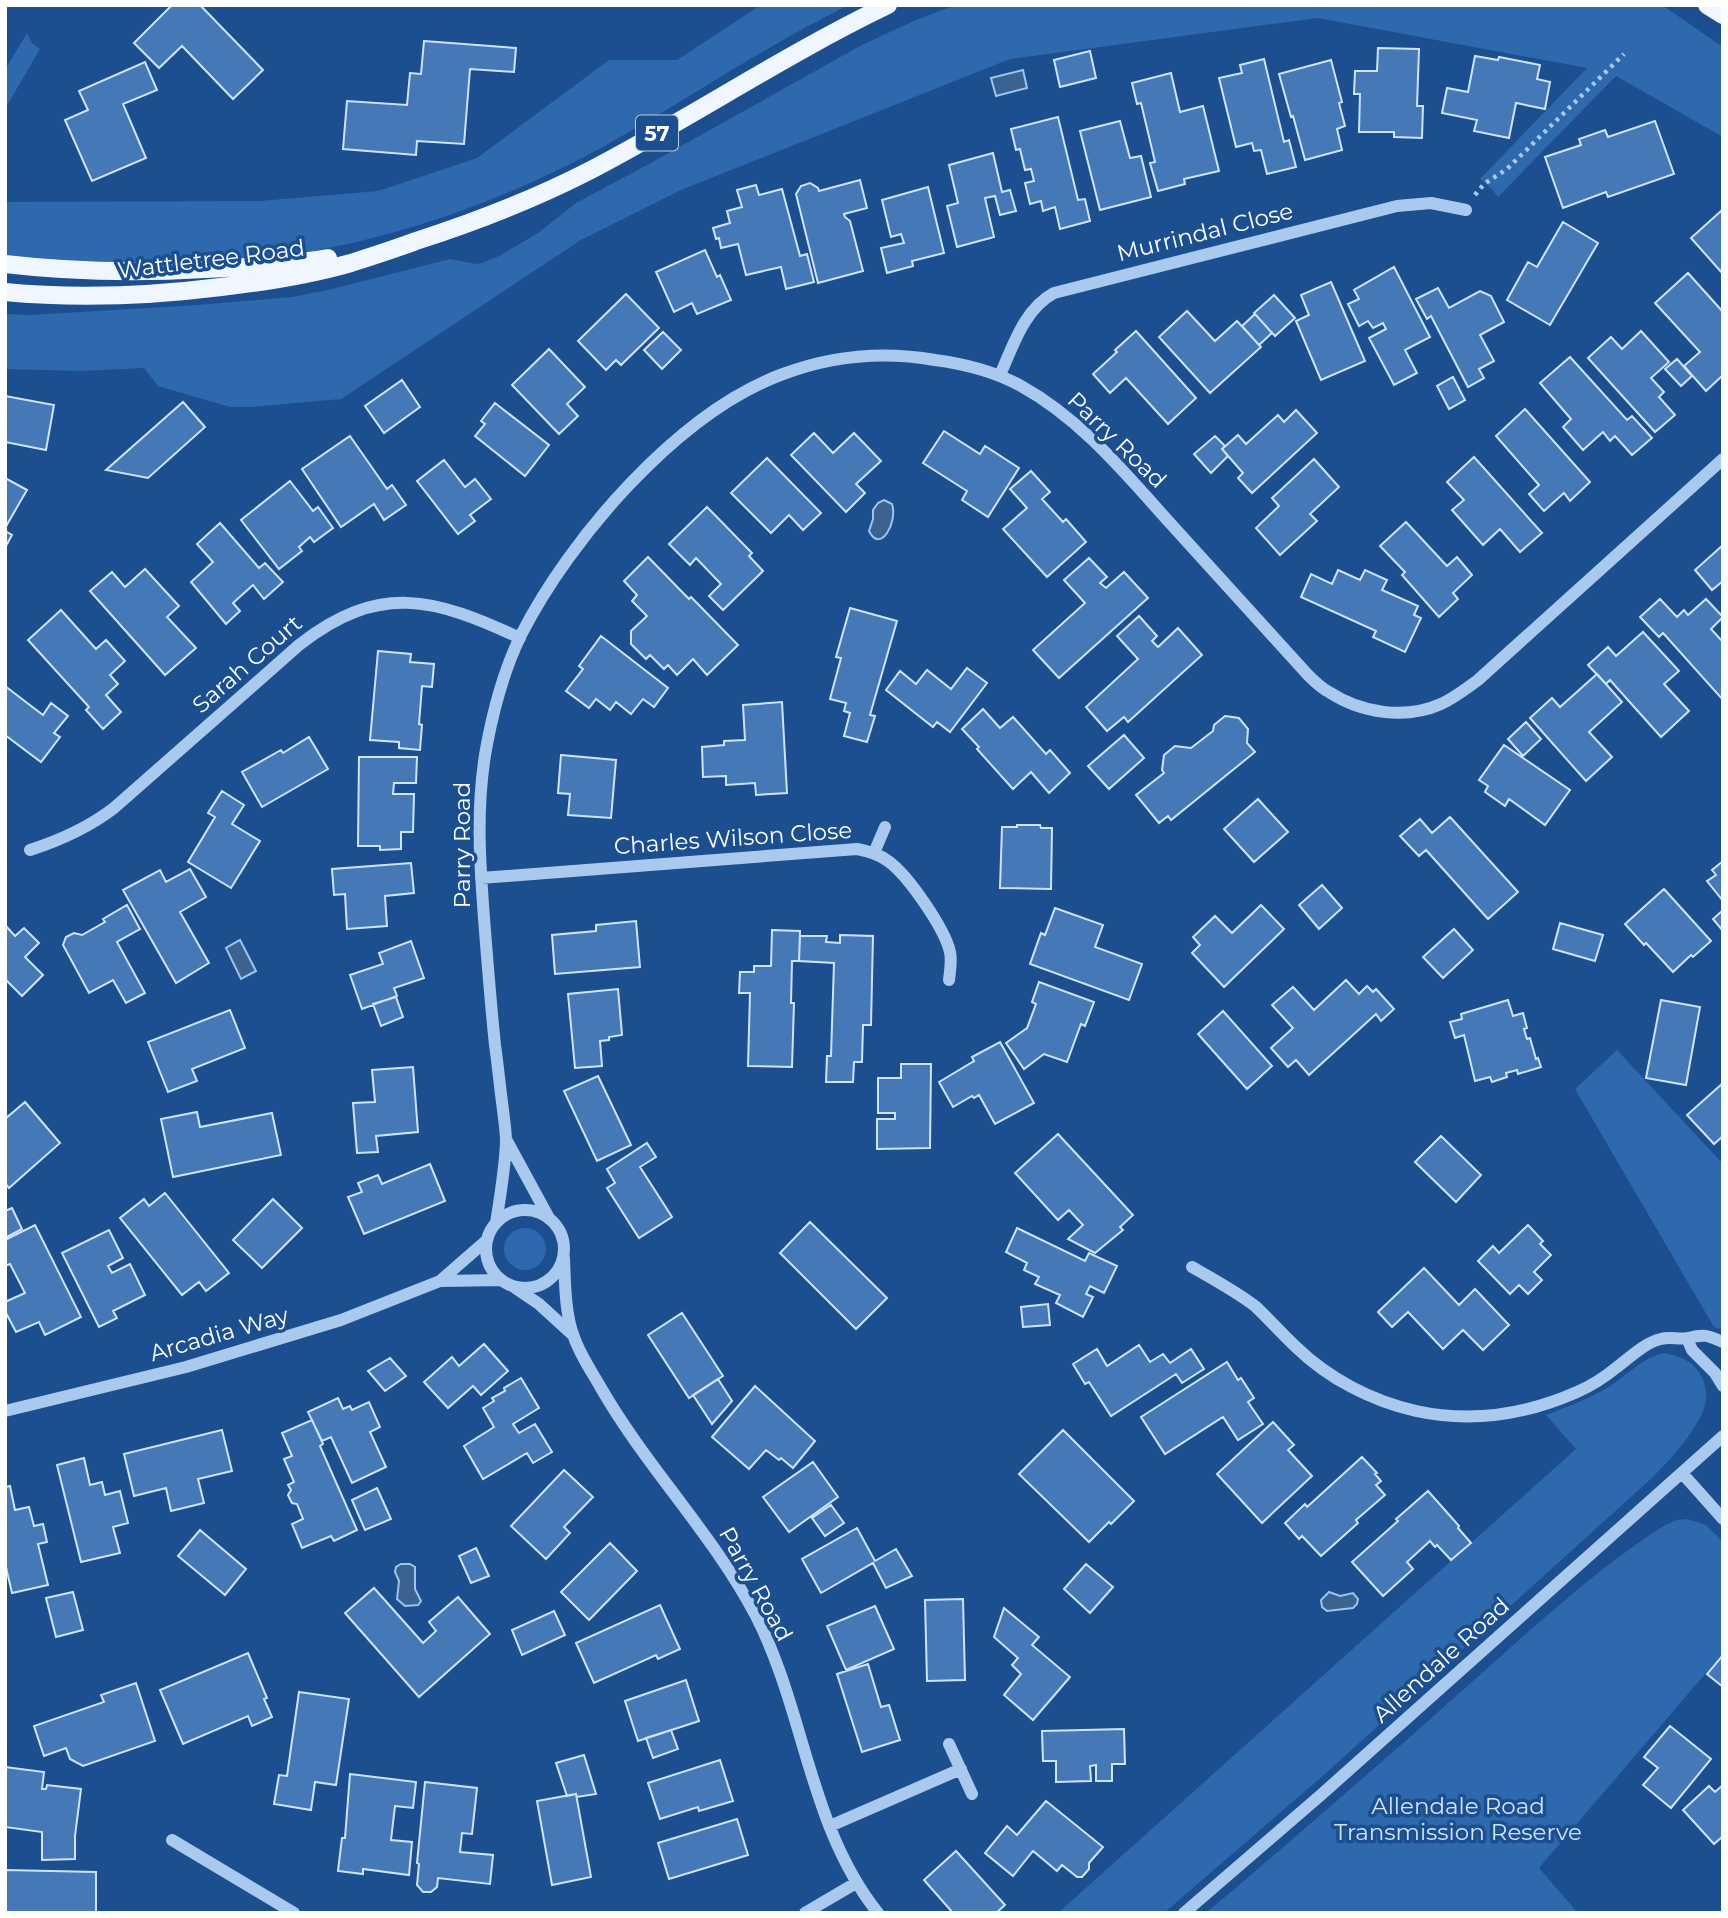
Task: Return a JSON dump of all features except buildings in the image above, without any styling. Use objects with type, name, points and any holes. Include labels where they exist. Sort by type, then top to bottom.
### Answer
[{"type":"main road","name":"Wattletree Road","points":[[5,292],[101,297],[171,293],[252,283],[350,263],[418,241],[494,215],[546,193],[636,145],[804,47],[888,5]]},
{"type":"main road","points":[[1707,5],[1723,15]]},
{"type":"main road","name":"Wattletree Road","points":[[5,264],[89,272],[224,269],[313,261],[418,241]]},
{"type":"street","name":"Murrindal Close","points":[[1000,375],[1033,310],[1043,299],[1054,293],[1397,206],[1431,203],[1466,210]]},
{"type":"street","name":"Parry Road","points":[[496,1223],[506,1138],[481,878],[479,804],[487,742],[506,673],[520,638],[560,569],[614,502],[677,440],[703,419],[752,388],[779,375],[814,364],[849,357],[880,355],[941,360],[1000,375],[1024,387],[1057,408],[1109,456],[1307,675],[1348,703],[1371,710],[1397,713],[1439,705],[1458,695],[1723,459]]},
{"type":"street","name":"Sarah Court","points":[[30,850],[80,831],[114,808],[317,630],[350,613],[371,607],[414,602],[476,618],[520,638]]},
{"type":"street","points":[[874,853],[885,827]]},
{"type":"street","name":"Charles Wilson Close","points":[[481,878],[857,849],[874,853],[889,861],[902,873],[937,923],[950,953],[948,980]]},
{"type":"street","name":"Parry Road","points":[[506,1138],[549,1218]]},
{"type":"street","points":[[528,1210],[539,1212],[557,1226],[562,1236],[564,1258],[550,1280],[539,1286],[526,1288],[507,1283],[488,1262],[488,1240],[496,1223],[516,1211],[528,1210]]},
{"type":"street","name":"Arcadia Way","points":[[5,1411],[133,1381],[341,1320],[440,1281],[488,1240]]},
{"type":"street","name":"Parry Road","points":[[564,1258],[573,1335],[620,1419],[713,1546],[756,1616],[788,1693],[810,1772],[830,1826],[856,1882],[878,1913]]},
{"type":"street","points":[[1192,1267],[1257,1308],[1322,1370],[1349,1386],[1381,1400],[1448,1416],[1480,1417],[1546,1404],[1598,1381],[1649,1344],[1662,1339],[1687,1338],[1701,1334],[1723,1342]]},
{"type":"street","name":"Arcadia Way","points":[[440,1281],[507,1283]]},
{"type":"street","name":"Parry Road","points":[[507,1283],[538,1304],[573,1335]]},
{"type":"street","points":[[1687,1338],[1692,1350],[1715,1373],[1723,1386]]},
{"type":"street","name":"Allendale Road","points":[[1184,1913],[1322,1794],[1723,1436]]},
{"type":"street","points":[[1682,1473],[1723,1519]]},
{"type":"street","points":[[949,1744],[972,1794]]},
{"type":"street","points":[[830,1826],[961,1769]]},
{"type":"street","points":[[172,1840],[294,1913]]},
{"type":"street","points":[[805,1913],[856,1882]]},
{"type":"path","points":[[1466,210],[1484,184],[1507,169],[1624,54]]},
{"type":"green space","points":[[761,5],[849,5],[569,165],[502,195],[434,220],[328,248],[263,258],[93,264],[5,257],[5,202],[260,201],[378,191],[477,158],[609,60],[677,60]]},
{"type":"green space","points":[[956,5],[1662,5],[1723,47],[1723,137],[1616,76],[1498,197],[1480,179],[1587,68],[1318,18],[1010,59],[681,190],[581,240],[341,399],[230,407],[158,386],[144,368],[81,371],[5,369],[5,314],[30,315],[292,297],[450,259],[482,263],[538,233],[576,203],[860,46]]},
{"type":"green space","points":[[27,33],[32,43],[40,49],[5,109],[5,70]]},
{"type":"green space","points":[[1617,1050],[1723,1164],[1723,1330],[1714,1327],[1575,1089]]},
{"type":"green space","points":[[525,1228],[540,1234],[546,1249],[540,1264],[525,1270],[510,1264],[504,1249],[510,1234]]},
{"type":"green space","points":[[1664,1353],[1685,1359],[1697,1369],[1706,1391],[1706,1401],[1692,1431],[1653,1477],[1325,1774],[1164,1913],[1058,1913],[1576,1449],[1546,1415],[1600,1392],[1641,1363]]},
{"type":"green space","name":"Allendale Road Transmission Reserve","points":[[1687,1519],[1706,1525],[1723,1542],[1723,1653],[1539,1868],[1578,1913],[1206,1913],[1587,1581],[1667,1524]]},
{"type":"shaded area","points":[[1023,70],[1027,88],[996,96],[991,78]]},
{"type":"shaded area","points":[[884,500],[892,504],[892,519],[887,533],[878,539],[869,531],[873,510]]},
{"type":"shaded area","points":[[240,940],[256,971],[241,979],[226,948]]},
{"type":"shaded area","points":[[401,1564],[415,1567],[415,1589],[421,1601],[418,1605],[405,1606],[397,1599],[399,1581],[395,1572],[396,1567]]},
{"type":"shaded area","points":[[1329,1592],[1340,1596],[1353,1593],[1358,1599],[1357,1604],[1353,1608],[1327,1611],[1322,1607],[1321,1600]]}]
